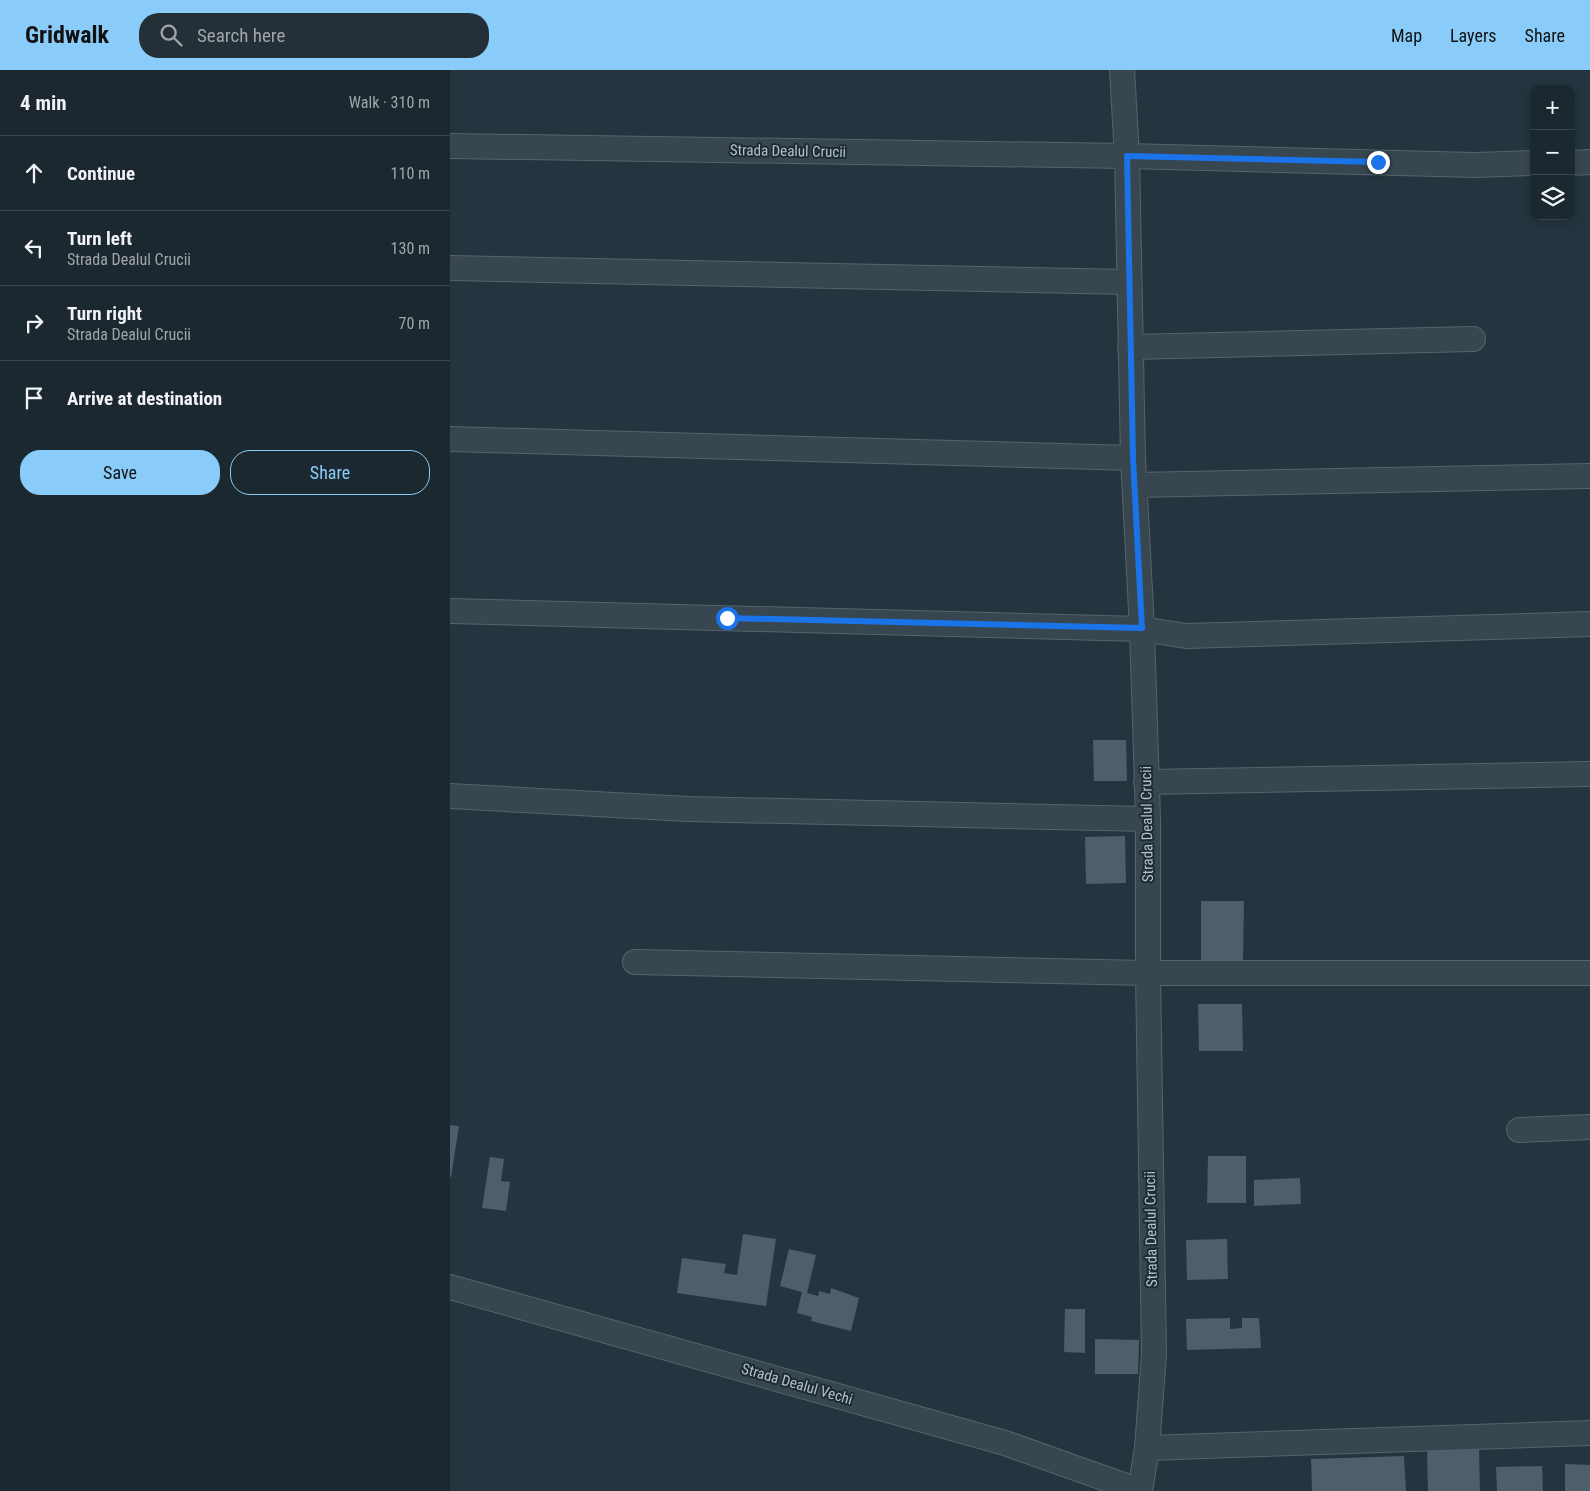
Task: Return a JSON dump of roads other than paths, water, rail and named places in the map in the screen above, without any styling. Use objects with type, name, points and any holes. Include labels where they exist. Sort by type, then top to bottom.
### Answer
[{"type":"street","name":"Strada Dealul Crucii","points":[[1122,70],[1127,156],[1133,458],[1142,628],[1148,819],[1148,973],[1154,1354],[1147,1448],[1140,1491]]},
{"type":"street","name":"Strada Dealul Crucii","points":[[450,146],[1127,156],[1475,165],[1530,163]]},
{"type":"street","points":[[1575,162],[1590,162]]},
{"type":"street","points":[[450,268],[1129,282]]},
{"type":"street","points":[[1130,347],[1473,339]]},
{"type":"street","points":[[450,438],[1133,458]]},
{"type":"street","points":[[1135,485],[1590,476]]},
{"type":"street","points":[[450,611],[1142,628],[1186,636],[1590,624]]},
{"type":"street","points":[[1146,782],[1590,774]]},
{"type":"street","points":[[450,796],[688,809],[1148,819]]},
{"type":"street","points":[[635,962],[1148,973],[1590,973]]},
{"type":"street","points":[[1519,1130],[1590,1127]]},
{"type":"street","name":"Strada Dealul Vechi","points":[[450,1287],[1005,1443],[1140,1491]]},
{"type":"street","points":[[1147,1448],[1590,1433]]}]
